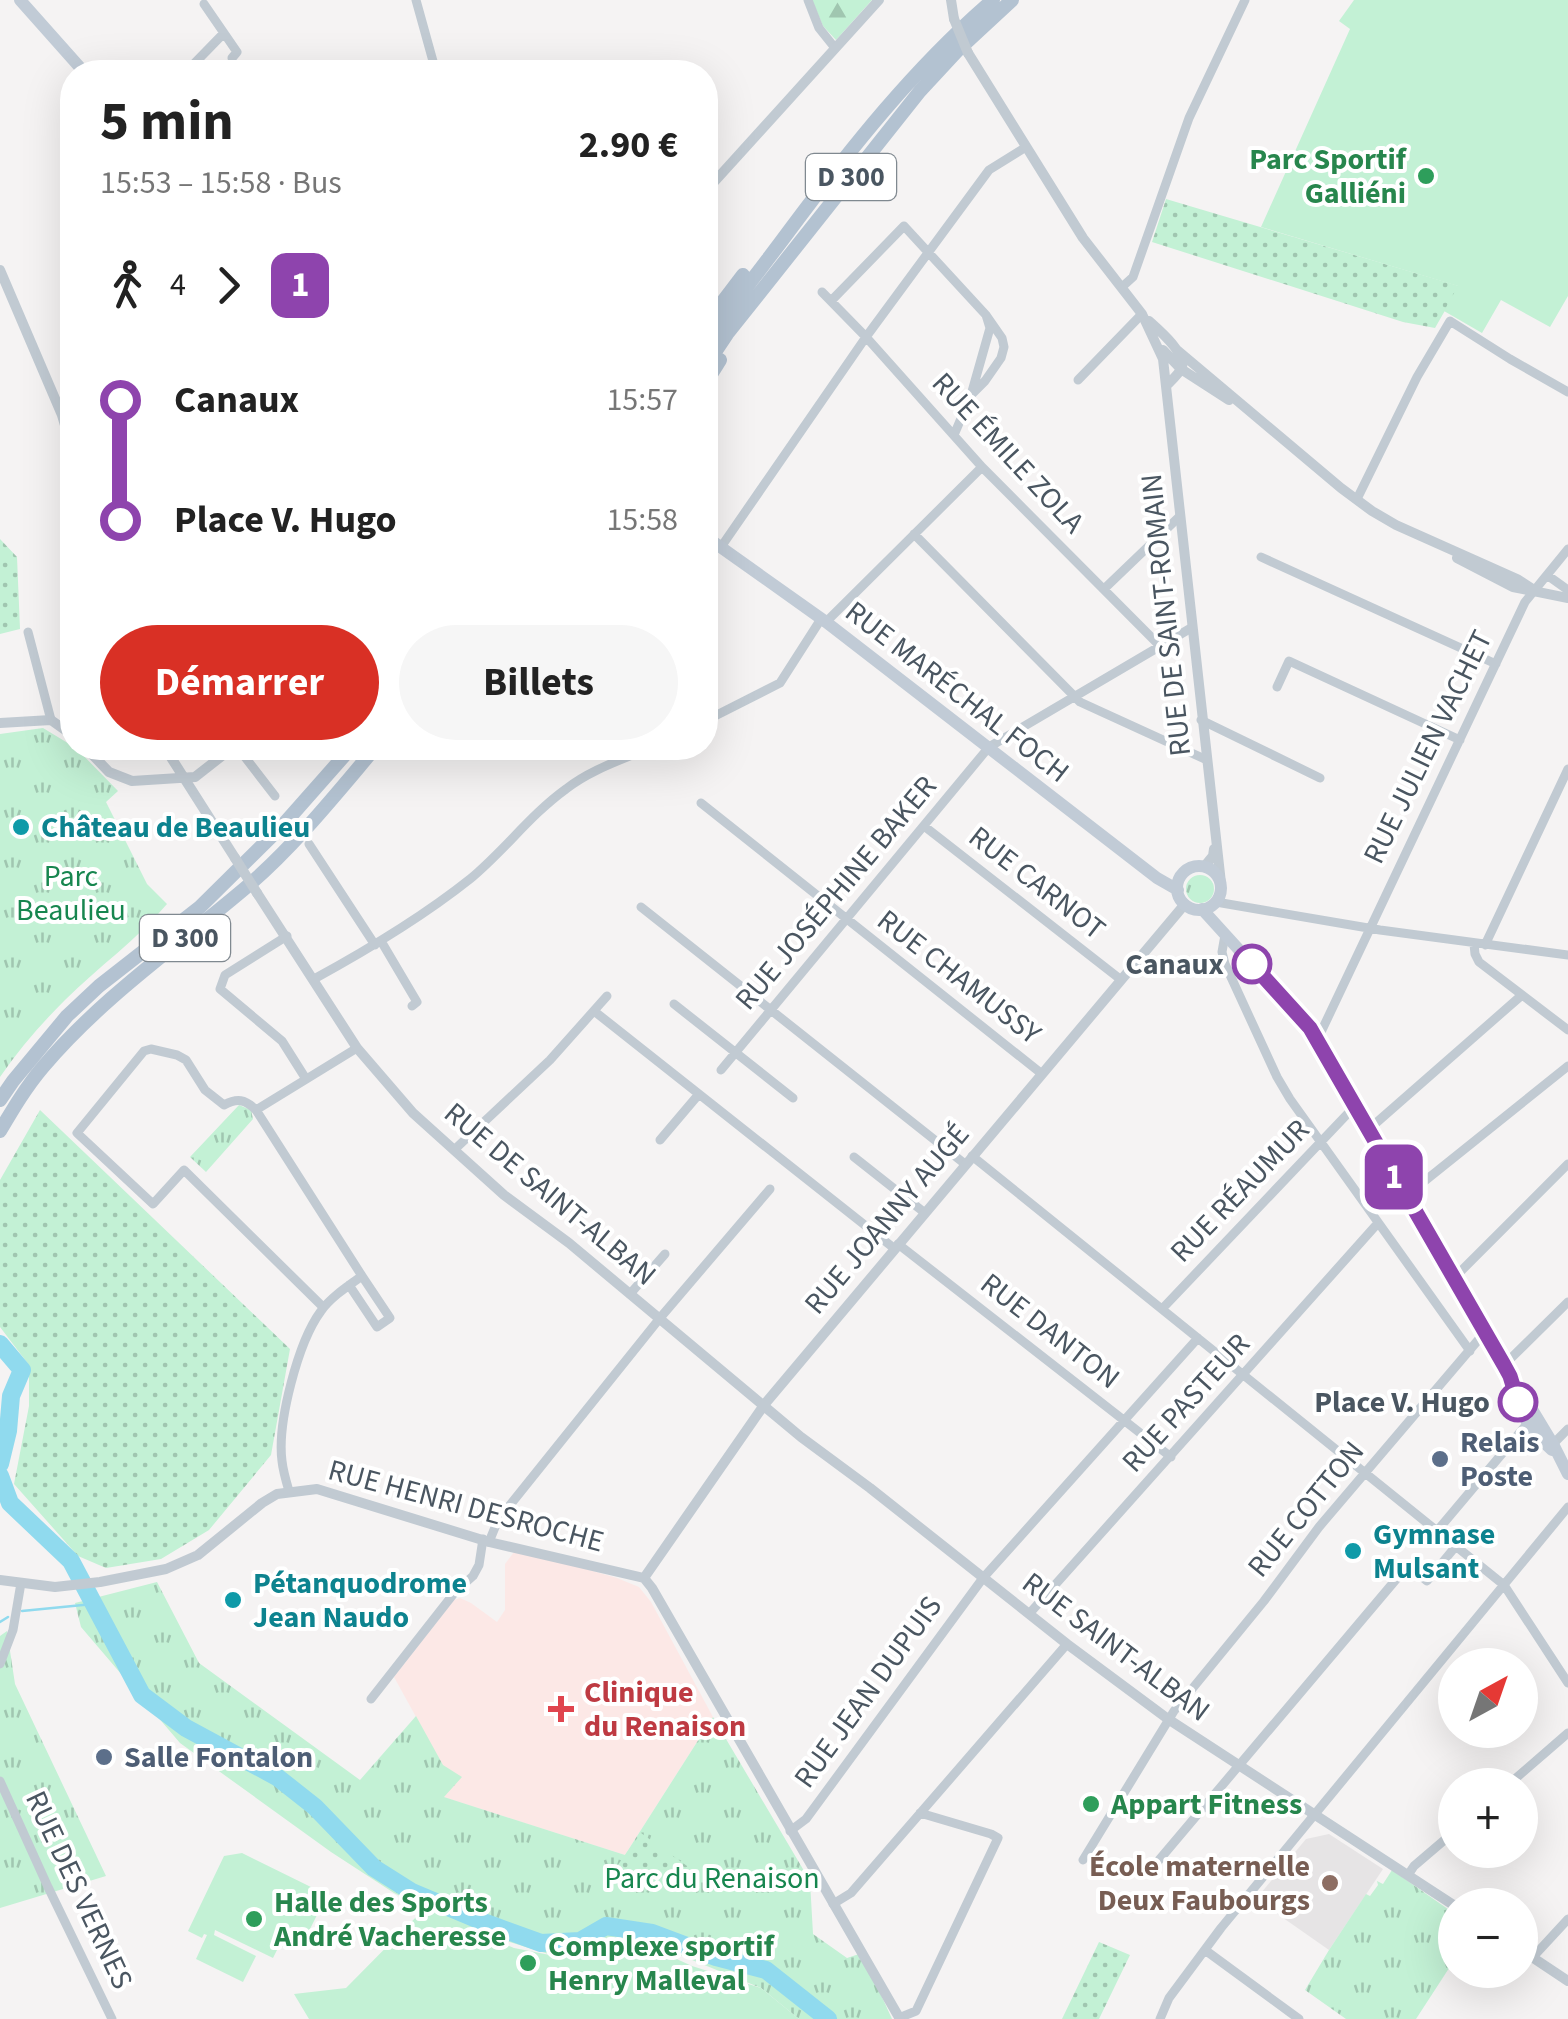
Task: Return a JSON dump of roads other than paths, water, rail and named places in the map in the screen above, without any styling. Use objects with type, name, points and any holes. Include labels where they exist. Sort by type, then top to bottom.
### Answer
[{"type":"main road","points":[[20,0],[73,60]]},
{"type":"main road","name":"D 300","points":[[718,324],[832,174],[934,55],[993,0]]},
{"type":"main road","name":"D 300","points":[[718,348],[920,90],[1012,0]]},
{"type":"main road","points":[[718,306],[832,174]]},
{"type":"main road","points":[[718,363],[765,286]]},
{"type":"main road","name":"RUE MARÉCHAL FOCH","points":[[718,545],[1178,890]]},
{"type":"main road","name":"D 300","points":[[0,1100],[66,1016],[200,907],[283,825],[340,760]]},
{"type":"main road","name":"D 300","points":[[0,1131],[25,1090],[80,1027],[252,882],[364,760]]},
{"type":"main road","points":[[1204,867],[1213,871],[1220,882],[1220,894],[1210,907],[1195,909],[1185,904],[1178,890],[1180,879],[1186,870],[1204,867]]},
{"type":"main road","points":[[1202,909],[1310,1028],[1507,1370],[1531,1421],[1554,1448],[1568,1474]]},
{"type":"street","points":[[416,0],[433,60]]},
{"type":"street","points":[[808,0],[819,28],[835,48]]},
{"type":"street","points":[[718,178],[878,0]]},
{"type":"street","name":"RUE DE SAINT-ROMAIN","points":[[951,0],[968,53],[1026,147],[1083,238],[1177,362]]},
{"type":"street","points":[[1122,287],[1133,277],[1189,118],[1245,0]]},
{"type":"street","points":[[204,4],[238,52],[232,58]]},
{"type":"street","points":[[198,60],[224,33]]},
{"type":"street","points":[[721,547],[866,337],[989,170],[1026,147]]},
{"type":"street","points":[[831,301],[904,226],[986,315],[1002,338],[1004,347],[996,367],[972,395]]},
{"type":"street","points":[[0,270],[60,410]]},
{"type":"street","name":"RUE ÉMILE ZOLA","points":[[822,292],[982,466],[1160,646]]},
{"type":"street","points":[[1078,380],[1142,314]]},
{"type":"street","name":"RUE DE SAINT-ROMAIN","points":[[1142,314],[1156,342],[1177,362]]},
{"type":"street","points":[[954,435],[972,395],[990,328],[986,315]]},
{"type":"street","points":[[1357,500],[1417,376],[1450,321],[1568,392]]},
{"type":"street","points":[[1177,362],[1253,414],[1357,500],[1396,525],[1513,587],[1568,594]]},
{"type":"street","name":"RUE DE SAINT-ROMAIN","points":[[1177,362],[1166,387],[1220,882]]},
{"type":"street","points":[[718,714],[780,682],[823,620],[982,466]]},
{"type":"street","points":[[1104,589],[1179,517]]},
{"type":"street","points":[[914,534],[1073,697],[1206,760]]},
{"type":"street","name":"RUE JULIEN VACHET","points":[[1315,1038],[1322,1032],[1525,602],[1568,550]]},
{"type":"street","points":[[1261,556],[1496,664]]},
{"type":"street","points":[[1547,575],[1568,594]]},
{"type":"street","name":"RUE JOSÉPHINE BAKER","points":[[721,1070],[989,748],[1191,628]]},
{"type":"street","points":[[28,632],[51,720]]},
{"type":"street","points":[[1277,686],[1289,661],[1460,740]]},
{"type":"street","points":[[0,723],[51,720],[60,726]]},
{"type":"street","points":[[1201,720],[1320,778]]},
{"type":"street","points":[[98,760],[109,772],[132,781],[195,778],[219,760]]},
{"type":"street","name":"RUE DE SAINT-ALBAN","points":[[174,760],[357,1048],[413,1112],[504,1195],[570,1243],[764,1405]]},
{"type":"street","points":[[245,760],[276,796]]},
{"type":"street","points":[[314,980],[428,912],[474,876],[568,786],[623,760]]},
{"type":"street","points":[[1568,769],[1479,944],[1476,957],[1568,1030]]},
{"type":"street","name":"RUE CHAMUSSY","points":[[701,803],[1042,1074]]},
{"type":"street","name":"RUE CARNOT","points":[[924,826],[1120,979]]},
{"type":"street","name":"RUE DE SAINT-ROMAIN","points":[[1204,867],[1214,856],[1215,838]]},
{"type":"street","points":[[310,844],[418,1002],[412,1006]]},
{"type":"street","points":[[1216,902],[1568,955]]},
{"type":"street","name":"RUE JOANNY AUGÉ","points":[[644,1578],[764,1405],[1185,904]]},
{"type":"street","points":[[641,908],[1162,1309],[1504,1585],[1568,1682]]},
{"type":"street","points":[[1225,935],[1225,964],[1276,1077],[1470,1350]]},
{"type":"street","points":[[287,936],[226,976],[220,990],[282,1041],[306,1079]]},
{"type":"street","points":[[1368,1130],[1522,995]]},
{"type":"street","points":[[454,1150],[550,1060],[607,996]]},
{"type":"street","points":[[674,1004],[794,1098]]},
{"type":"street","name":"RUE DANTON","points":[[594,1010],[1171,1458]]},
{"type":"street","points":[[256,1110],[357,1048]]},
{"type":"street","points":[[323,1307],[184,1170],[153,1204],[77,1134],[144,1051],[177,1054],[186,1060],[205,1090],[224,1105],[243,1100],[256,1110],[390,1318],[376,1326],[349,1285]]},
{"type":"street","points":[[1406,1196],[1568,1066]]},
{"type":"street","points":[[660,1140],[700,1094]]},
{"type":"street","name":"RUE RÉAUMUR","points":[[1162,1309],[1354,1107]]},
{"type":"street","points":[[854,1157],[924,1212]]},
{"type":"street","points":[[1453,1279],[1568,1164]]},
{"type":"street","points":[[371,1699],[455,1592],[473,1576],[498,1520],[660,1318],[770,1189]]},
{"type":"street","name":"RUE PASTEUR","points":[[1030,1614],[1378,1223]]},
{"type":"street","points":[[630,1294],[665,1254]]},
{"type":"street","points":[[289,1491],[281,1458],[282,1430],[295,1368],[323,1307],[362,1276]]},
{"type":"street","points":[[1507,1370],[1568,1302]]},
{"type":"street","name":"RUE COTTON","points":[[1084,1860],[1168,1719],[1264,1602],[1319,1527],[1485,1332]]},
{"type":"street","name":"RUE JEAN DUPUIS","points":[[790,1832],[811,1812],[982,1578],[1198,1338]]},
{"type":"street","name":"RUE SAINT-ALBAN","points":[[764,1405],[1168,1719],[1438,1895]]},
{"type":"street","points":[[1437,1531],[1531,1421]]},
{"type":"street","points":[[1554,1448],[1568,1429]]},
{"type":"street","name":"RUE HENRI DESROCHE","points":[[0,1580],[67,1586],[166,1569],[198,1555],[277,1494],[317,1489],[486,1540],[644,1578]]},
{"type":"street","points":[[1160,2019],[1169,1998],[1222,1926],[1568,1507]]},
{"type":"street","points":[[1154,1866],[1404,1570],[1409,1567],[1427,1581],[1456,1546]]},
{"type":"street","points":[[644,1578],[899,2019],[916,2012],[998,1838],[920,1813]]},
{"type":"street","points":[[0,1664],[14,1630],[21,1583]]},
{"type":"street","points":[[833,1904],[851,1893],[1067,1644]]},
{"type":"street","points":[[1528,1768],[1568,1733]]},
{"type":"street","name":"RUE DES VERNES","points":[[0,1782],[112,2019]]},
{"type":"street","points":[[1408,1876],[1438,1846]]},
{"type":"street","points":[[1538,1953],[1568,1920]]},
{"type":"street","points":[[1205,1950],[1299,2019]]},
{"type":"street","points":[[1538,1961],[1568,1981]]},
{"type":"waterway","points":[[0,1344],[22,1370],[11,1396],[0,1464]]},
{"type":"waterway","points":[[0,1476],[10,1503],[71,1561],[142,1695],[186,1728],[277,1777],[315,1807],[374,1868],[412,1892],[541,1943],[580,1941],[606,1926],[652,1933],[716,1957],[766,1970],[828,2019]]},
{"type":"waterway","points":[[22,1611],[93,1604]]},
{"type":"waterway","points":[[0,1622],[8,1617]]},
{"type":"place","name":"Parc Sportif Galliéni","points":[[1426,176]]},
{"type":"place","name":"Château de Beaulieu","points":[[21,827]]},
{"type":"place","name":"Canaux","points":[[1252,964]]},
{"type":"place","name":"Place V. Hugo","points":[[1518,1402]]},
{"type":"place","name":"Relais Poste","points":[[1440,1459]]},
{"type":"place","name":"Gymnase Mulsant","points":[[1353,1551]]},
{"type":"place","name":"Pétanquodrome Jean Naudo","points":[[233,1600]]},
{"type":"place","name":"Clinique du Renaison","points":[[561,1709]]},
{"type":"place","name":"Salle Fontalon","points":[[104,1757]]},
{"type":"place","name":"Appart Fitness","points":[[1091,1804]]},
{"type":"place","name":"École maternelle Deux Faubourgs","points":[[1330,1883]]},
{"type":"place","name":"Halle des Sports André Vacheresse","points":[[254,1919]]},
{"type":"place","name":"Complexe sportif Henry Malleval","points":[[528,1963]]},
{"type":"park label","name":"Parc Beaulieu","points":[[71,893]]},
{"type":"park label","name":"Parc du Renaison","points":[[712,1878]]}]
